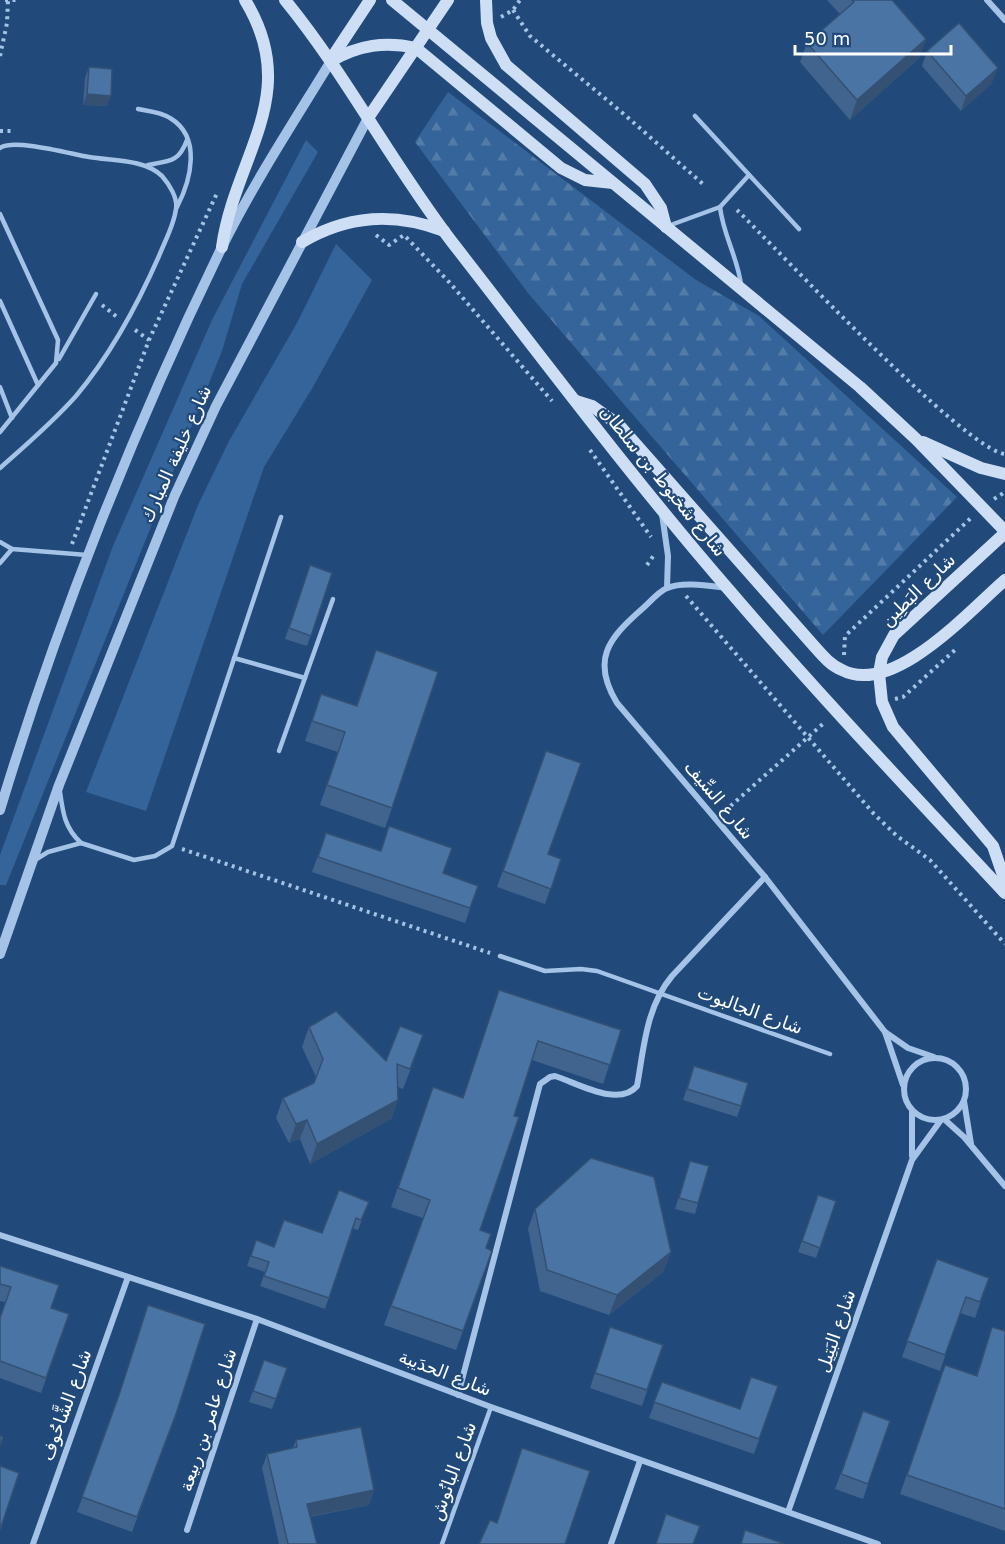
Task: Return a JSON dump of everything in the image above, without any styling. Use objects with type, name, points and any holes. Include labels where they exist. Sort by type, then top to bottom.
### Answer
[{"type":"main road","points":[[222,247],[234,196],[260,131],[268,100],[265,48],[260,28],[245,0]]},
{"type":"main road","name":"شارع شخبوط بن سلطان","points":[[285,0],[331,61],[390,154],[444,231],[661,508],[727,589],[836,712],[1004,893]]},
{"type":"main road","points":[[331,61],[370,0]]},
{"type":"main road","points":[[392,0],[802,337],[916,439],[1005,532]]},
{"type":"main road","name":"شارع خليفة المبارك","points":[[368,118],[448,0]]},
{"type":"main road","points":[[486,0],[487,23],[494,45],[506,65],[645,184],[657,199],[666,227]]},
{"type":"main road","points":[[331,61],[372,45],[394,44],[416,48],[561,168],[585,180],[613,183]]},
{"type":"main road","points":[[302,242],[338,225],[377,218],[411,220],[444,231]]},
{"type":"main road","points":[[576,401],[592,406],[620,425],[814,646],[843,671],[868,675],[879,673],[912,659],[1005,580]]},
{"type":"main road","points":[[916,439],[981,468],[1005,474]]},
{"type":"main road","name":"شارع البَطِين","points":[[879,673],[882,657],[894,635],[1005,532]]},
{"type":"main road","points":[[879,673],[882,702],[893,727],[993,846],[1004,875],[1004,893]]},
{"type":"street","points":[[987,0],[1005,20]]},
{"type":"street","points":[[0,810],[89,555],[152,401],[222,247],[331,61]]},
{"type":"street","name":"شارع خليفة المبارك","points":[[0,954],[59,785],[174,497],[216,406],[368,118]]},
{"type":"street","points":[[661,508],[666,540],[667,588],[697,585],[727,589]]},
{"type":"street","name":"شارع السِّيف","points":[[667,588],[618,630],[608,646],[603,666],[606,686],[617,703],[765,878],[885,1032],[908,1048],[934,1057]]},
{"type":"street","name":"شارع الجالبوت","points":[[458,1395],[540,1084],[544,1079],[555,1076],[615,1096],[627,1095],[637,1086],[650,1017],[659,994],[765,878]]},
{"type":"street","name":"شارع السِّيف","points":[[885,1032],[904,1086]]},
{"type":"street","points":[[934,1057],[944,1059],[961,1071],[967,1090],[964,1100],[953,1115],[942,1119],[921,1117],[912,1111],[906,1099],[904,1086],[910,1069],[917,1063],[934,1057]]},
{"type":"street","points":[[964,1100],[972,1148]]},
{"type":"street","name":"شارع البَتِيل","points":[[912,1111],[912,1160]]},
{"type":"street","points":[[942,1119],[972,1148],[1005,1186]]},
{"type":"street","name":"شارع البَتِيل","points":[[789,1512],[912,1160],[942,1119]]},
{"type":"street","name":"شارع الحدَيبة","points":[[0,1235],[257,1318],[458,1395],[878,1544]]},
{"type":"street","name":"شارع الشَّاحُوف","points":[[33,1544],[128,1277]]},
{"type":"street","name":"شارع عامر بن ربيعة","points":[[187,1530],[257,1318]]},
{"type":"street","points":[[611,1544],[640,1461]]},
{"type":"lane","points":[[0,468],[35,438],[76,396],[124,331],[185,192],[191,154],[183,128],[168,116],[138,109]]},
{"type":"lane","points":[[695,116],[799,229]]},
{"type":"lane","points":[[0,148],[4,145],[30,146],[147,165],[172,161],[182,154],[187,140]]},
{"type":"lane","points":[[147,165],[162,177],[172,191],[177,207]]},
{"type":"lane","points":[[666,227],[720,207],[749,175]]},
{"type":"lane","points":[[720,207],[724,234],[738,268],[742,290]]},
{"type":"lane","points":[[0,214],[58,340],[56,363]]},
{"type":"lane","points":[[0,432],[56,363],[96,294]]},
{"type":"lane","points":[[0,301],[38,385]]},
{"type":"lane","points":[[0,387],[12,418]]},
{"type":"lane","points":[[59,785],[63,817],[69,831],[81,843],[134,860],[155,856],[172,846],[281,517]]},
{"type":"lane","points":[[0,543],[12,549],[89,555]]},
{"type":"lane","points":[[0,563],[12,549]]},
{"type":"lane","points":[[279,751],[333,599]]},
{"type":"lane","points":[[234,658],[305,678]]},
{"type":"lane","points":[[31,862],[48,852],[81,843]]},
{"type":"lane","name":"شارع الجالبوت","points":[[500,956],[545,971],[581,969],[597,971],[830,1054]]},
{"type":"lane","name":"شارع البانُوش","points":[[441,1544],[491,1407]]},
{"type":"path","points":[[0,56],[7,23],[6,0],[16,0]]},
{"type":"path","points":[[487,23],[513,10],[520,0]]},
{"type":"path","points":[[513,10],[530,36],[626,115],[704,185]]},
{"type":"path","points":[[0,20],[7,23]]},
{"type":"path","points":[[68,554],[149,340],[221,185]]},
{"type":"path","points":[[737,210],[872,345],[971,437],[996,453],[1005,454]]},
{"type":"path","points":[[377,218],[375,234],[389,245],[404,235],[449,282],[559,409]]},
{"type":"path","points":[[118,317],[122,308]]},
{"type":"path","points":[[587,445],[655,544]]},
{"type":"path","points":[[843,671],[845,636],[982,507],[1005,492]]},
{"type":"path","points":[[647,565],[655,551]]},
{"type":"path","points":[[682,591],[874,814],[897,836],[930,860],[1005,944]]},
{"type":"path","points":[[716,820],[836,712]]},
{"type":"path","points":[[172,846],[500,956]]},
{"type":"green space","points":[[448,92],[696,280],[759,316],[957,497],[823,635],[528,293],[415,142]]},
{"type":"green space","points":[[306,140],[318,152],[242,284],[222,351],[6,885],[0,885],[0,855],[113,546],[212,320]]},
{"type":"green space","points":[[336,244],[372,280],[313,387],[264,467],[146,811],[86,792],[198,505],[229,441],[297,323]]},
{"type":"building","points":[[852,0],[892,0],[926,39],[857,100],[807,43],[854,2]]},
{"type":"building","points":[[959,23],[998,68],[966,96],[927,51]]},
{"type":"building","points":[[89,67],[112,69],[111,96],[87,94]]},
{"type":"building","points":[[310,565],[332,573],[311,636],[289,628]]},
{"type":"building","points":[[376,650],[438,672],[392,808],[327,785],[345,732],[312,721],[321,694],[357,706]]},
{"type":"building","points":[[546,751],[581,763],[548,854],[561,859],[551,889],[503,871]]},
{"type":"building","points":[[389,826],[452,848],[443,873],[478,886],[470,908],[318,857],[326,833],[381,851]]},
{"type":"building","points":[[499,990],[621,1030],[610,1065],[538,1041],[514,1116],[519,1117],[480,1230],[491,1234],[486,1248],[492,1251],[463,1331],[391,1306],[430,1200],[398,1188],[433,1087],[463,1098]]},
{"type":"building","points":[[336,1011],[386,1061],[400,1026],[423,1035],[410,1069],[397,1064],[398,1100],[317,1144],[307,1120],[296,1124],[283,1098],[314,1083],[323,1059],[309,1027]]},
{"type":"building","points":[[694,1066],[748,1083],[741,1106],[687,1089]]},
{"type":"building","points":[[591,1158],[654,1177],[671,1252],[617,1295],[547,1270],[535,1209]]},
{"type":"building","points":[[690,1161],[709,1166],[698,1203],[679,1198]]},
{"type":"building","points":[[339,1190],[369,1202],[361,1220],[356,1218],[329,1298],[264,1276],[269,1262],[251,1256],[256,1240],[274,1247],[284,1220],[322,1233]]},
{"type":"building","points":[[818,1195],[836,1201],[820,1248],[802,1241]]},
{"type":"building","points":[[937,1259],[989,1278],[980,1302],[966,1297],[945,1355],[907,1341]]},
{"type":"building","points":[[0,1266],[59,1285],[51,1308],[69,1314],[46,1378],[0,1361],[0,1318],[11,1287],[0,1284]]},
{"type":"building","points":[[148,1305],[205,1324],[176,1414],[137,1517],[82,1497],[119,1395]]},
{"type":"building","points":[[610,1327],[663,1345],[647,1390],[595,1373]]},
{"type":"building","points":[[992,1327],[1005,1331],[1005,1509],[907,1475],[945,1365],[977,1376]]},
{"type":"building","points":[[264,1360],[287,1368],[276,1399],[253,1391]]},
{"type":"building","points":[[751,1377],[778,1386],[759,1439],[654,1402],[662,1382],[740,1409]]},
{"type":"building","points":[[863,1411],[890,1421],[868,1484],[841,1474]]},
{"type":"building","points":[[361,1427],[374,1490],[307,1504],[317,1544],[288,1544],[267,1454],[297,1447],[296,1440]]},
{"type":"building","points":[[522,1448],[590,1471],[565,1544],[479,1544],[490,1520],[497,1523]]},
{"type":"building","points":[[0,1466],[19,1473],[0,1530]]},
{"type":"building","points":[[666,1514],[700,1526],[693,1544],[656,1544]]},
{"type":"building","points":[[745,1530],[785,1544],[741,1544]]}]
